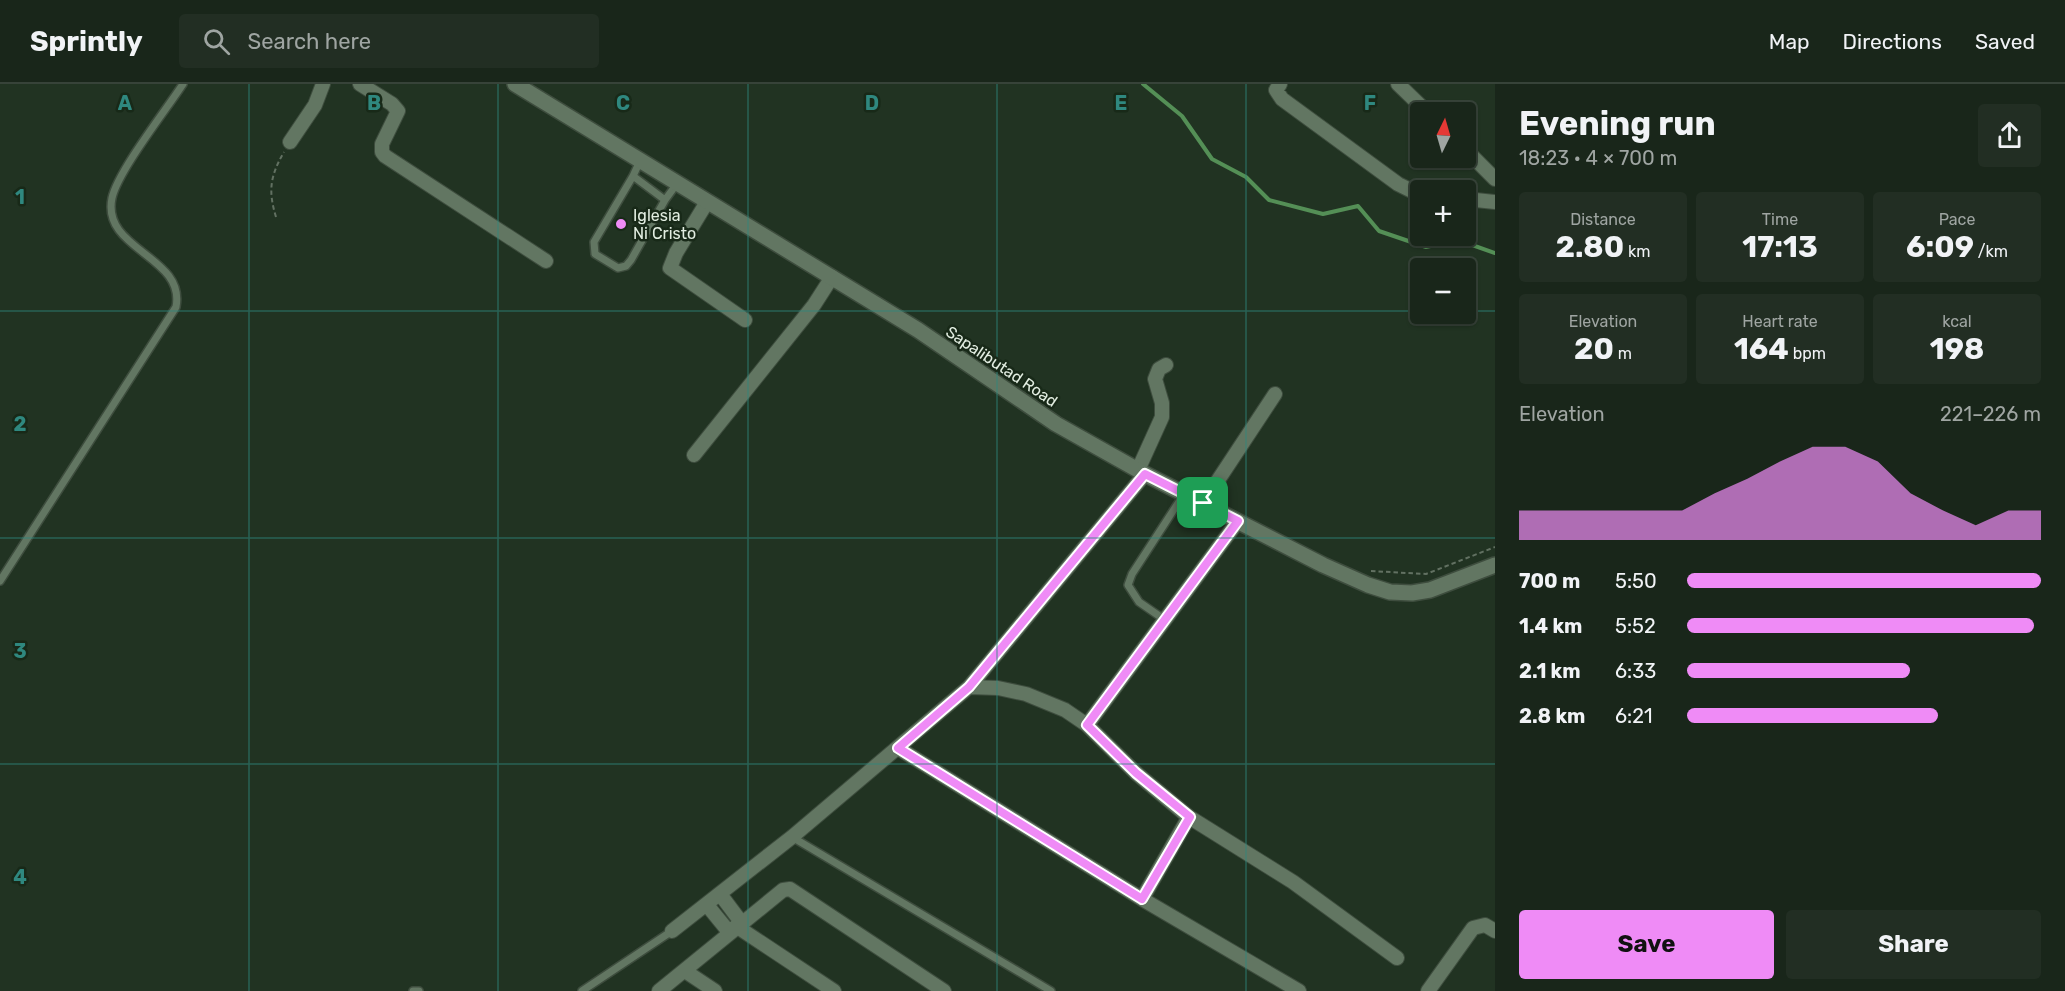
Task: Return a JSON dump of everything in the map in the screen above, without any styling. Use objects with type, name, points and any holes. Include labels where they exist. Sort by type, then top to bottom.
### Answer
[{"type":"street","points":[[290,142],[315,105],[323,84]]},
{"type":"street","points":[[360,84],[392,104],[398,111],[381,144],[385,156],[546,261]]},
{"type":"street","name":"Sapalibutad Road","points":[[515,84],[676,185],[918,330],[1056,423],[1142,472],[1323,565],[1390,592],[1430,590],[1495,565]]},
{"type":"street","points":[[1280,84],[1276,90],[1282,99],[1398,184],[1410,190]]},
{"type":"street","points":[[1398,84],[1417,102]]},
{"type":"street","points":[[1476,160],[1495,179]]},
{"type":"street","points":[[1476,200],[1495,202]]},
{"type":"street","points":[[706,202],[676,253],[670,268],[672,272],[745,320]]},
{"type":"street","points":[[694,455],[814,305],[832,277]]},
{"type":"street","points":[[672,931],[792,837],[969,687],[1142,472],[1162,417],[1155,379],[1159,369],[1166,365]]},
{"type":"street","points":[[1203,503],[1275,394]]},
{"type":"street","points":[[1087,725],[1238,521]]},
{"type":"street","points":[[969,687],[998,688],[1026,694],[1065,710],[1087,725],[1136,773],[1190,817],[1293,882],[1398,958]]},
{"type":"street","points":[[898,748],[1142,899],[1299,991]]},
{"type":"street","points":[[1142,899],[1190,817]]},
{"type":"street","points":[[659,991],[783,890],[790,889],[944,991]]},
{"type":"street","points":[[720,894],[736,927]]},
{"type":"street","points":[[707,905],[736,927],[834,991]]},
{"type":"street","points":[[1428,991],[1473,928],[1485,925],[1495,931]]},
{"type":"street","points":[[685,971],[715,991]]},
{"type":"lane","points":[[0,581],[176,307],[178,296],[171,278],[122,233],[111,207],[121,178],[183,84]]},
{"type":"lane","points":[[640,161],[594,242],[595,254],[618,268],[626,266],[676,185]]},
{"type":"lane","points":[[633,176],[665,200]]},
{"type":"lane","points":[[1165,620],[1139,602],[1128,585],[1132,574],[1184,494]]},
{"type":"lane","points":[[792,837],[1051,991]]},
{"type":"lane","points":[[582,991],[672,931]]},
{"type":"lane","points":[[413,991],[419,991]]},
{"type":"path","points":[[276,218],[269,193],[271,176],[290,142]]},
{"type":"path","points":[[1369,570],[1426,574],[1495,547]]},
{"type":"waterway","points":[[1143,84],[1182,116],[1212,159],[1246,177],[1269,200],[1323,214],[1358,206],[1379,231],[1426,247],[1458,240],[1495,253]]},
{"type":"place","name":"Iglesia Ni Cristo","points":[[621,224]]},
{"type":"route","points":[[1145,474],[1203,503],[1238,521],[1087,725],[1136,773],[1190,817],[1142,899],[898,748],[969,687],[1145,474]]}]
